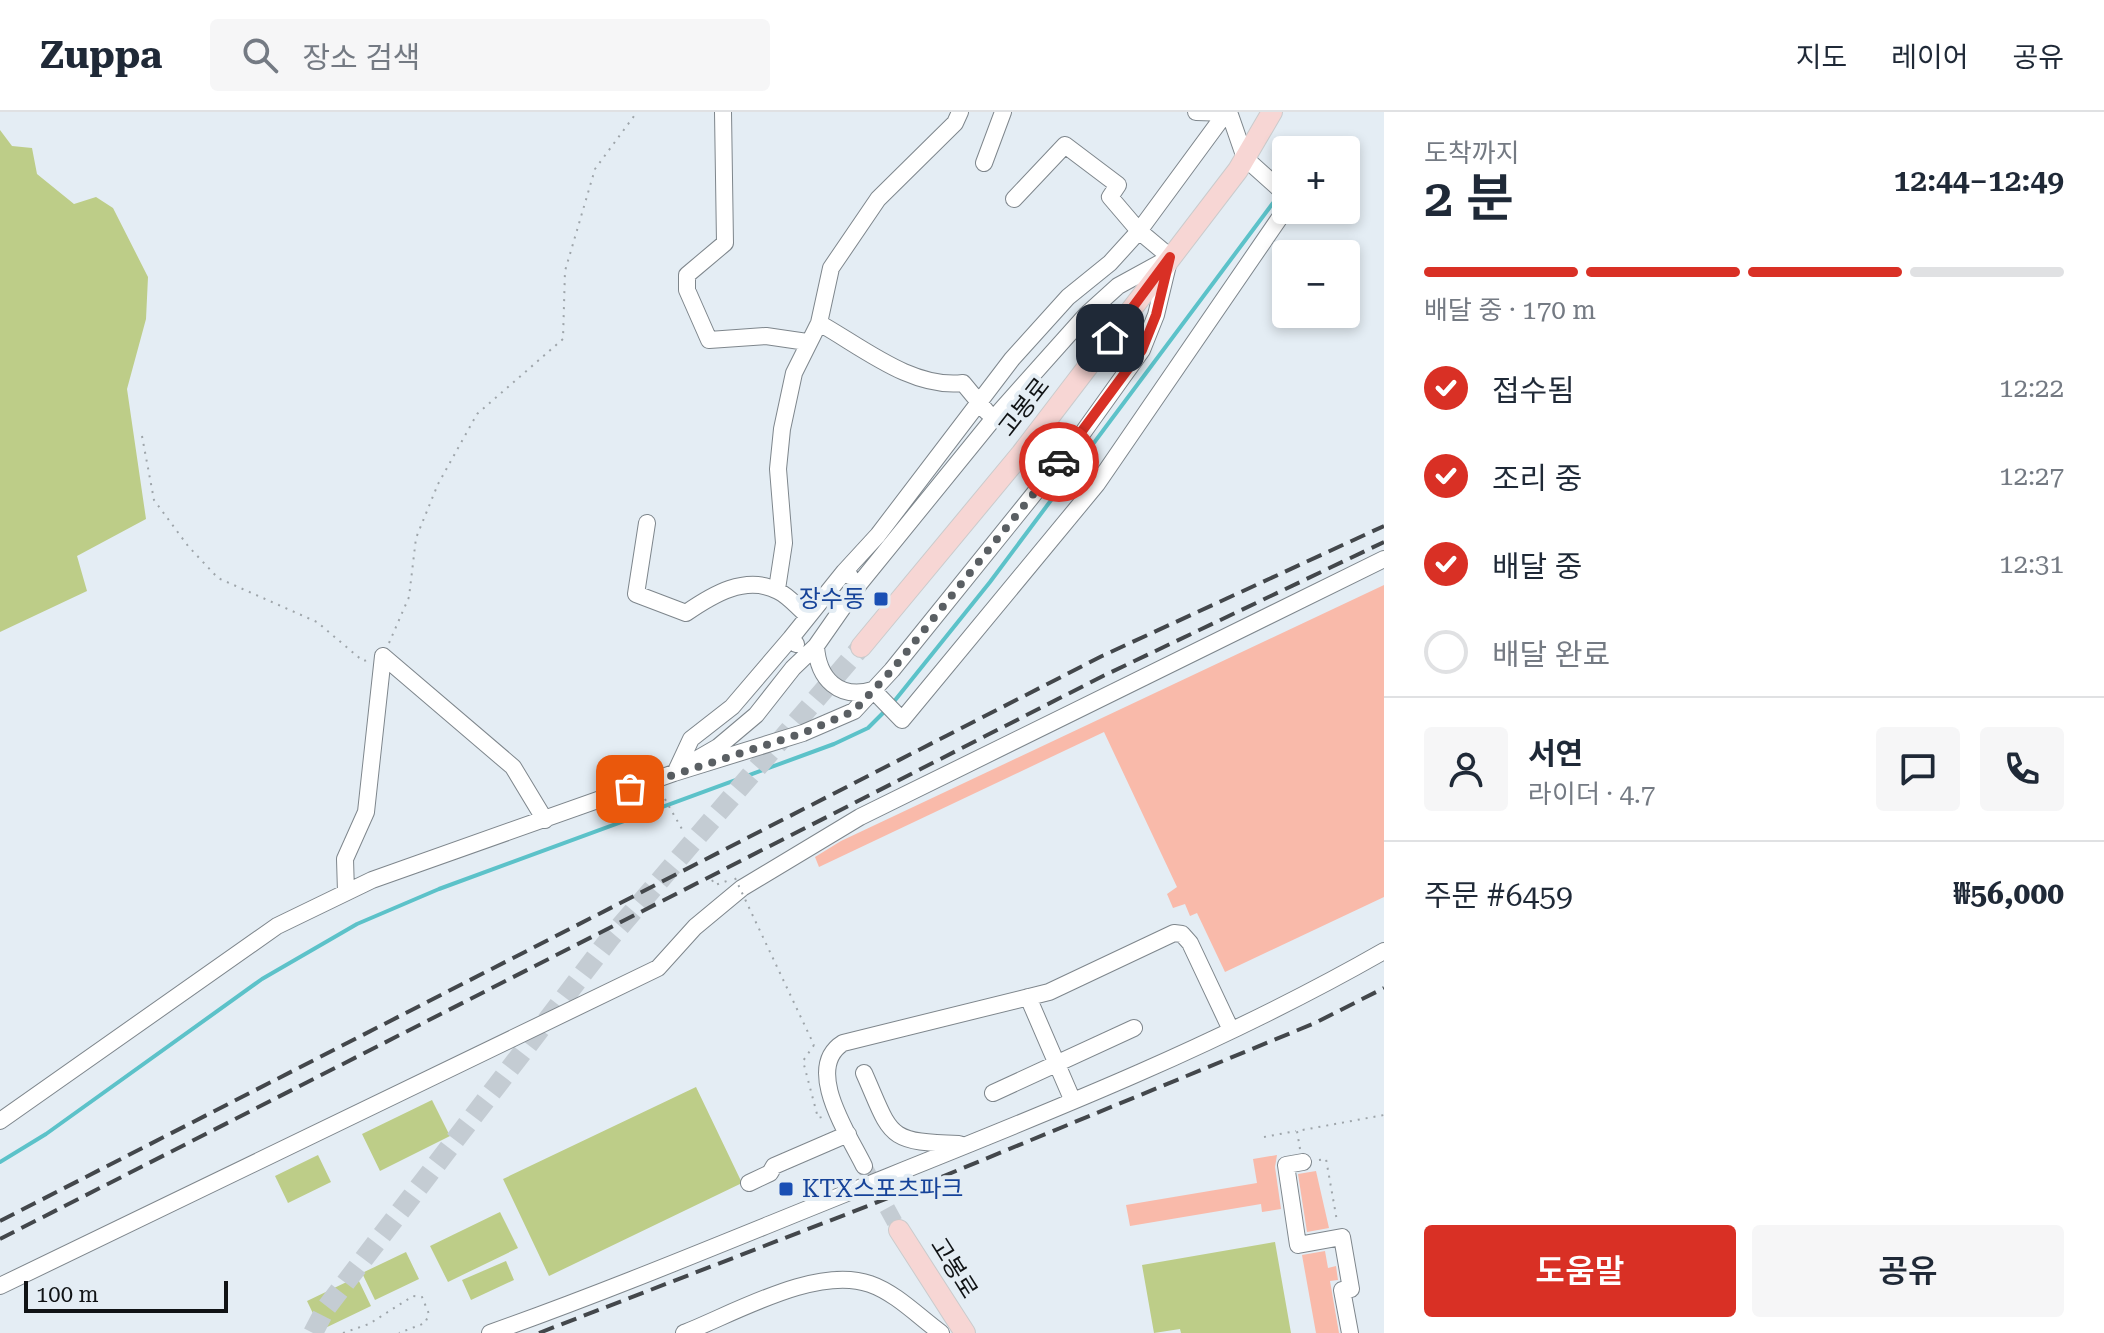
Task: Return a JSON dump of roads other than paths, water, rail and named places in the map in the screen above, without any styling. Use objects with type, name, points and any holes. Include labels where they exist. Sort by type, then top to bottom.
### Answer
[{"type":"main road","name":"고봉로","points":[[861,647],[1021,454],[1245,158],[1272,112]]},
{"type":"main road","name":"고봉로","points":[[899,1230],[965,1333]]},
{"type":"street","points":[[723,112],[725,243],[687,275],[687,290],[709,340],[766,336],[807,342]]},
{"type":"street","points":[[777,589],[784,543],[778,469],[782,429],[794,373],[819,323],[831,268],[878,199],[955,123],[960,112]]},
{"type":"street","points":[[984,163],[1003,112]]},
{"type":"street","points":[[1196,112],[1228,113]]},
{"type":"street","points":[[791,638],[811,650],[823,677],[839,691],[876,694],[902,720],[1097,484],[1283,213],[1284,193],[1279,185],[1245,158],[1228,113]]},
{"type":"street","points":[[674,773],[686,757],[691,739],[732,707],[878,535],[980,405],[1012,359],[1077,290],[1139,231],[1228,113]]},
{"type":"street","points":[[1014,199],[1065,145],[1118,185],[1110,197],[1139,231],[1170,257]]},
{"type":"street","points":[[674,773],[718,747],[749,722],[811,650],[860,583],[994,418],[1095,306],[1118,286],[1170,257]]},
{"type":"street","points":[[0,1121],[277,926],[346,892],[372,880],[674,773],[829,724],[854,711],[876,694],[1079,438],[1142,350],[1156,315],[1170,257]]},
{"type":"street","points":[[1077,290],[1095,306]]},
{"type":"street","points":[[819,323],[923,381],[944,385],[963,383],[994,418]]},
{"type":"street","points":[[647,523],[636,594],[686,613],[720,589],[744,586],[777,589],[807,615]]},
{"type":"street","points":[[0,1286],[658,968],[695,927],[742,888],[860,817],[1152,670],[1384,559]]},
{"type":"street","points":[[844,572],[860,583]]},
{"type":"street","points":[[346,892],[345,859],[366,812],[383,656],[513,767],[545,820]]},
{"type":"street","points":[[864,1166],[825,1075],[826,1061],[836,1047],[849,1040],[1049,992],[1169,934],[1178,934],[1190,943],[1231,1030]]},
{"type":"street","points":[[490,1333],[968,1144],[1231,1030],[1316,990],[1384,951]]},
{"type":"street","points":[[1028,997],[1072,1099]]},
{"type":"street","points":[[993,1093],[1134,1028]]},
{"type":"street","points":[[864,1073],[891,1133],[908,1142],[968,1144]]},
{"type":"street","points":[[749,1183],[770,1173],[774,1166],[848,1134]]},
{"type":"street","points":[[1303,1162],[1286,1165],[1298,1245],[1342,1237],[1351,1289],[1342,1290],[1350,1333]]},
{"type":"street","points":[[684,1333],[809,1283],[837,1278],[871,1284],[941,1333]]},
{"type":"waterway","points":[[892,704],[990,582],[1272,204]]},
{"type":"waterway","points":[[0,1162],[46,1134],[262,979],[357,924],[439,889],[834,744],[868,728],[885,711]]},
{"type":"tunnel","points":[[313,1333],[326,1308],[611,937],[861,647]]},
{"type":"tunnel","points":[[864,1166],[899,1230]]},
{"type":"railway","points":[[0,1221],[1102,656],[1384,526]]},
{"type":"railway","points":[[0,1239],[1103,676],[1384,542]]},
{"type":"railway","points":[[539,1333],[922,1185],[1315,1023],[1384,988]]},
{"type":"place","name":"장수동","points":[[881,599]]},
{"type":"place","name":"KTX스포츠파크","points":[[786,1189]]}]
